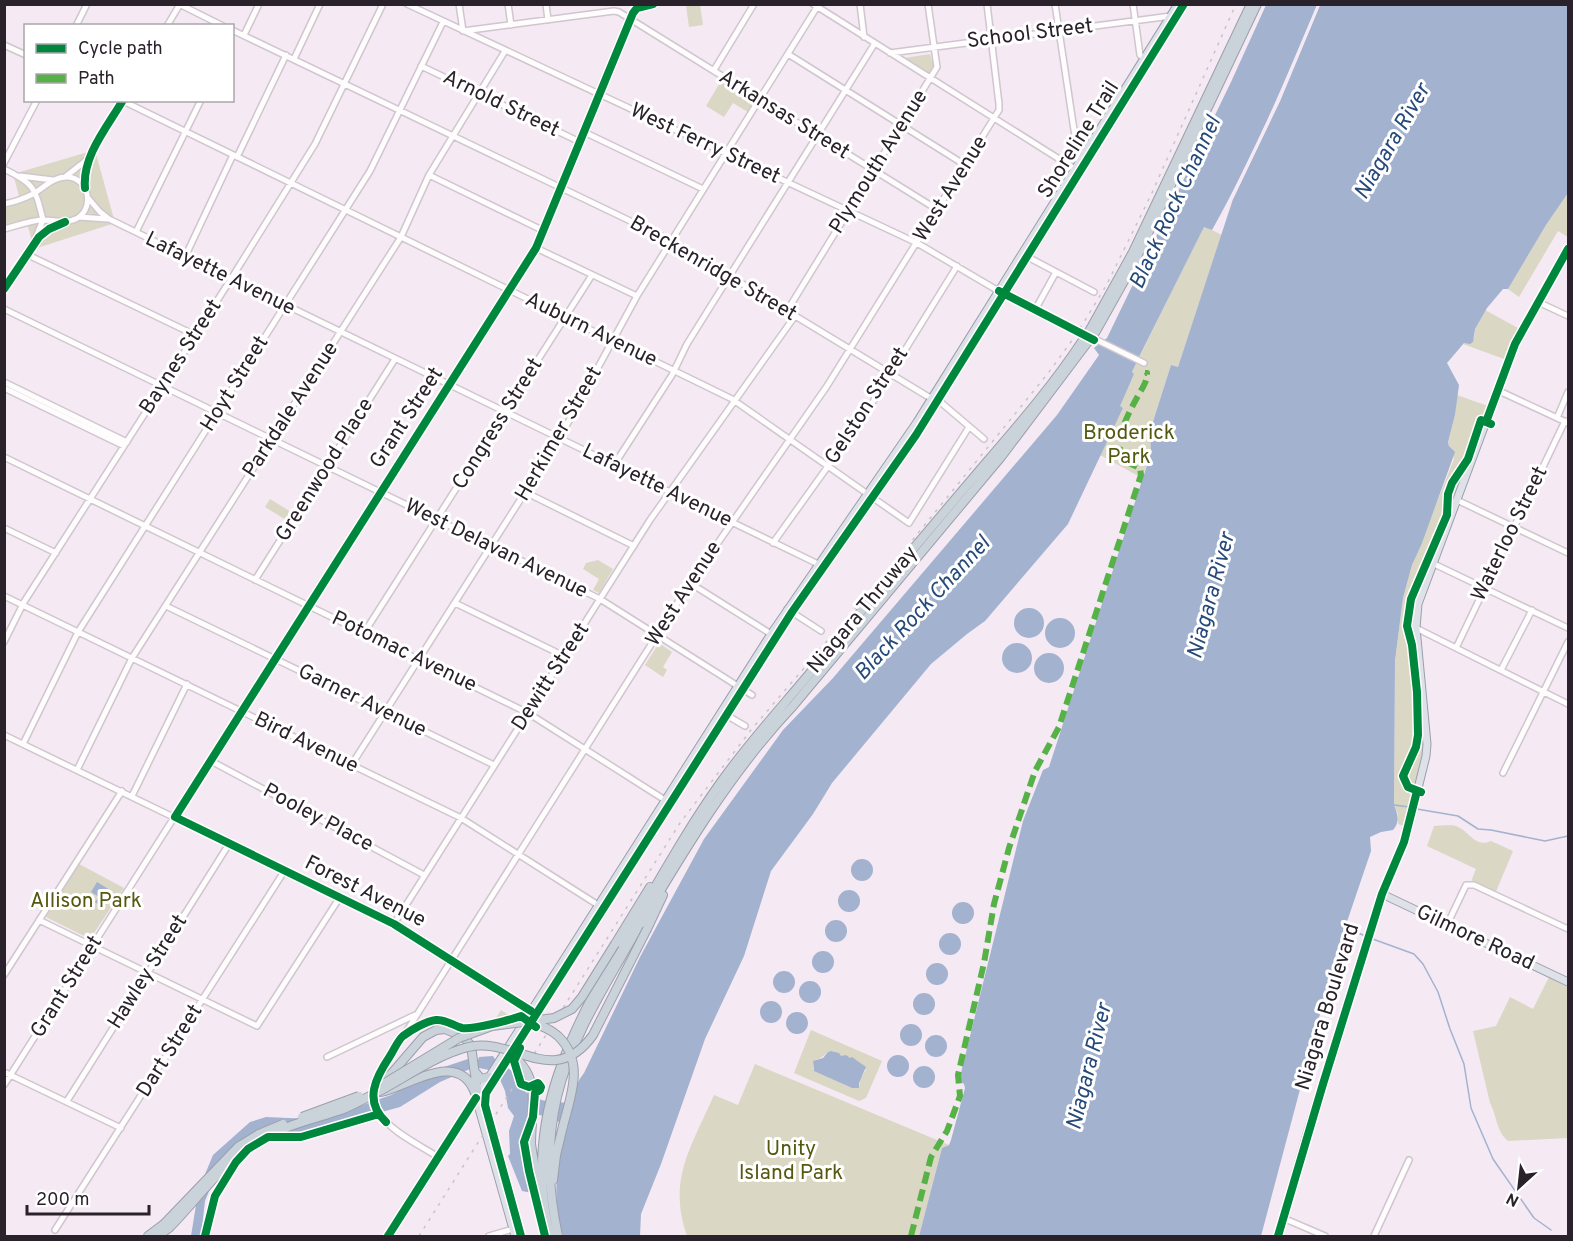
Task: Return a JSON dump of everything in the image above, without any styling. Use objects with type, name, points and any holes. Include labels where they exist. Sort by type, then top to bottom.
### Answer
[{"type":"highway","name":"Niagara Thruway","points":[[1090,336],[1133,252],[1251,4]]},
{"type":"highway","name":"Niagara Thruway","points":[[550,1236],[543,1176],[552,1088],[565,1051],[591,998],[722,780],[1090,336],[1133,265],[1257,4]]},
{"type":"highway","name":"Niagara Thruway","points":[[558,1236],[548,1165],[548,1126],[565,1070],[584,1025],[683,846]]},
{"type":"highway","points":[[158,1236],[226,1168],[259,1140],[292,1125],[344,1109],[445,1055],[467,1047],[487,1045],[536,1060],[544,1060],[564,1058],[580,1049],[593,1035],[647,929],[683,846]]},
{"type":"highway","points":[[374,1094],[459,1038],[492,1026],[554,1018],[572,1009],[582,998],[640,901],[683,846]]},
{"type":"highway","points":[[518,1022],[537,1025],[552,1032],[566,1045],[573,1060],[574,1082],[556,1155],[553,1212]]},
{"type":"highway","points":[[374,1094],[428,1033],[445,1029],[467,1040],[472,1050],[476,1098]]},
{"type":"highway","points":[[496,1047],[511,1054],[520,1062],[532,1081],[534,1093],[531,1144],[538,1190],[547,1224]]},
{"type":"highway","points":[[474,1067],[481,1079],[491,1075]]},
{"type":"highway","points":[[374,1094],[440,1071],[450,1071],[462,1076],[472,1085],[476,1098]]},
{"type":"highway","points":[[148,1236],[166,1226]]},
{"type":"main road","points":[[388,1236],[787,609],[932,398],[1178,4]]},
{"type":"main road","name":"Niagara Boulevard","points":[[1278,1236],[1310,1124],[1382,894],[1407,833],[1426,756],[1427,742],[1416,628],[1418,604],[1515,344],[1569,249]]},
{"type":"main road","name":"Gilmore Road","points":[[1382,894],[1569,982]]},
{"type":"main road","points":[[476,1098],[514,1233]]},
{"type":"street","points":[[77,24],[87,4]]},
{"type":"street","points":[[244,35],[259,4]]},
{"type":"street","points":[[294,59],[320,4]]},
{"type":"street","name":"Baynes Street","points":[[4,642],[23,605],[315,144],[383,4]]},
{"type":"street","points":[[459,4],[463,31],[614,11],[631,18],[638,8],[653,4]]},
{"type":"street","points":[[508,4],[511,25]]},
{"type":"street","points":[[546,4],[548,20]]},
{"type":"street","points":[[714,70],[754,4]]},
{"type":"street","points":[[860,4],[864,37]]},
{"type":"street","name":"Plymouth Avenue","points":[[787,311],[932,79],[937,67],[928,4]]},
{"type":"street","name":"West Avenue","points":[[374,1094],[380,1072],[585,748],[690,583],[850,350],[999,110],[987,4]]},
{"type":"street","points":[[1055,4],[1077,166]]},
{"type":"street","points":[[1133,4],[1140,55],[1144,59]]},
{"type":"street","points":[[169,24],[180,5],[219,24]]},
{"type":"street","name":"West Ferry Street","points":[[409,5],[917,243],[999,291],[1141,362]]},
{"type":"street","points":[[815,6],[994,118],[1077,166]]},
{"type":"street","name":"Herkimer Street","points":[[352,764],[559,439],[637,296],[788,54],[815,6]]},
{"type":"street","name":"School Street","points":[[890,53],[1171,16]]},
{"type":"street","name":"Arkansas Street","points":[[631,18],[938,210]]},
{"type":"street","name":"Grant Street","points":[[4,1085],[7,1074],[93,946],[536,248],[631,18]]},
{"type":"street","name":"Hoyt Street","points":[[23,744],[78,632],[370,171],[443,22]]},
{"type":"street","name":"Breckenridge Street","points":[[234,32],[286,55],[672,241],[850,350],[938,400],[984,439]]},
{"type":"street","points":[[614,465],[875,43]]},
{"type":"street","points":[[4,45],[24,54]]},
{"type":"street","name":"Parkdale Avenue","points":[[77,770],[132,658],[401,237],[429,175],[505,51]]},
{"type":"street","points":[[788,54],[965,165]]},
{"type":"street","points":[[185,257],[286,55]]},
{"type":"street","name":"Arnold Street","points":[[421,66],[580,142]]},
{"type":"street","points":[[4,163],[36,102]]},
{"type":"street","points":[[4,289],[26,254],[43,233],[79,218],[85,210],[89,199],[85,188],[85,174],[90,158],[121,102]]},
{"type":"street","name":"Auburn Avenue","points":[[124,102],[735,401],[909,523],[969,427]]},
{"type":"street","points":[[136,232],[200,102]]},
{"type":"street","points":[[584,132],[704,189]]},
{"type":"street","points":[[13,174],[53,180],[65,177],[90,158]]},
{"type":"street","points":[[4,169],[24,180],[36,192],[43,220],[33,244]]},
{"type":"street","points":[[429,175],[544,231]]},
{"type":"street","points":[[65,177],[76,180],[85,188]]},
{"type":"street","points":[[4,204],[36,192],[53,180]]},
{"type":"street","name":"Lafayette Avenue","points":[[89,199],[109,219],[818,564]]},
{"type":"street","name":"Lafayette Avenue","points":[[79,218],[109,219]]},
{"type":"street","points":[[4,229],[43,220],[65,222]]},
{"type":"street","points":[[536,248],[637,296]]},
{"type":"street","points":[[26,254],[195,335]]},
{"type":"street","points":[[1022,255],[1094,292]]},
{"type":"street","points":[[1560,263],[1569,266]]},
{"type":"street","name":"Gelston Street","points":[[773,543],[866,413],[957,266]]},
{"type":"street","points":[[1035,310],[1056,272]]},
{"type":"street","name":"Congress Street","points":[[364,633],[592,275]]},
{"type":"street","points":[[1538,302],[1569,316]]},
{"type":"street","name":"West Delavan Avenue","points":[[4,309],[600,599],[752,695]]},
{"type":"street","name":"Dewitt Street","points":[[394,924],[634,546],[795,316]]},
{"type":"street","name":"Greenwood Place","points":[[255,580],[395,359]]},
{"type":"street","points":[[4,382],[22,394]]},
{"type":"street","points":[[4,388],[22,394],[126,444]]},
{"type":"street","points":[[1497,390],[1567,422]]},
{"type":"street","points":[[1557,418],[1569,392]]},
{"type":"street","name":"Waterloo Street","points":[[1456,648],[1567,422]]},
{"type":"street","name":"Potomac Avenue","points":[[4,457],[528,712],[665,800]]},
{"type":"street","points":[[525,492],[634,546]]},
{"type":"street","points":[[1457,500],[1569,553]]},
{"type":"street","points":[[4,528],[56,553]]},
{"type":"street","points":[[1432,563],[1569,628]]},
{"type":"street","points":[[690,583],[771,634]]},
{"type":"street","name":"Bird Avenue","points":[[4,596],[461,818],[598,904]]},
{"type":"street","points":[[455,603],[564,656]]},
{"type":"street","name":"Garner Avenue","points":[[166,606],[494,765]]},
{"type":"street","points":[[787,609],[821,631]]},
{"type":"street","points":[[1501,670],[1532,610]]},
{"type":"street","points":[[1416,628],[1569,704]]},
{"type":"street","points":[[1503,773],[1569,642]]},
{"type":"street","points":[[132,796],[187,684]]},
{"type":"street","points":[[721,712],[745,726]]},
{"type":"street","name":"Forest Avenue","points":[[4,735],[394,924],[531,1011]]},
{"type":"street","name":"Pooley Place","points":[[211,761],[424,875]]},
{"type":"street","points":[[4,975],[122,791]]},
{"type":"street","name":"Hawley Street","points":[[67,1101],[229,844]]},
{"type":"street","name":"Dart Street","points":[[55,1230],[285,870]]},
{"type":"street","points":[[1447,925],[1466,885],[1474,885],[1569,929]]},
{"type":"street","points":[[39,920],[257,1026],[340,897]]},
{"type":"street","points":[[327,1057],[416,1015]]},
{"type":"street","points":[[7,1074],[121,1128]]},
{"type":"street","points":[[374,1094],[378,1113],[390,1125],[438,1157]]},
{"type":"street","points":[[1374,1236],[1408,1160]]},
{"type":"street","points":[[1283,1218],[1325,1236]]},
{"type":"street","points":[[489,1236],[514,1233]]},
{"type":"green space","points":[[686,5],[700,5],[703,25],[689,27]]},
{"type":"green space","points":[[930,54],[934,67],[930,74],[905,58]]},
{"type":"green space","points":[[721,81],[754,101],[748,112],[733,103],[724,117],[706,106]]},
{"type":"green space","points":[[95,150],[115,223],[34,249],[26,219],[5,225],[5,208],[21,203],[13,174]]},
{"type":"green space","points":[[1568,193],[1568,237],[1558,231],[1519,297],[1508,289]]},
{"type":"green space","name":"Broderick Park","points":[[1204,226],[1222,235],[1178,367],[1171,365],[1150,431],[1151,453],[1142,478],[1100,455],[1123,408],[1119,406],[1134,374],[1132,372]]},
{"type":"green space","points":[[1485,310],[1518,328],[1504,359],[1463,344],[1474,338],[1475,329]]},
{"type":"green space","points":[[1457,395],[1488,406],[1454,504],[1428,566],[1412,617],[1425,742],[1406,827],[1398,824],[1398,814],[1394,805],[1395,662],[1403,598],[1412,565],[1454,459],[1448,442]]},
{"type":"green space","points":[[270,499],[291,512],[286,520],[265,507]]},
{"type":"green space","points":[[598,560],[613,569],[599,593],[593,590],[599,579],[583,569],[586,563]]},
{"type":"green space","points":[[659,643],[672,652],[663,667],[667,670],[663,677],[645,665]]},
{"type":"green space","points":[[1434,826],[1456,826],[1481,843],[1491,841],[1513,851],[1495,894],[1474,886],[1472,879],[1476,869],[1427,846]]},
{"type":"green space","name":"Allison Park","points":[[79,864],[124,888],[90,939],[46,917]]},
{"type":"green space","points":[[1549,977],[1568,987],[1568,1138],[1508,1141],[1499,1128],[1490,1103],[1473,1031],[1496,1026],[1510,997],[1533,1009]]},
{"type":"green space","points":[[501,1010],[513,1018],[519,1017],[467,1031],[437,1021],[419,1028],[403,1040],[408,1033],[434,1018],[471,1028],[494,1021]]},
{"type":"green space","points":[[811,1030],[882,1061],[866,1098],[859,1101],[794,1073]],"holes":[[[831,1051],[858,1061],[863,1066],[866,1070],[860,1079],[859,1088],[847,1086],[813,1069],[816,1060]]]},
{"type":"green space","name":"Unity Island Park","points":[[755,1064],[949,1145],[942,1148],[919,1236],[687,1236],[680,1197],[681,1180],[691,1147],[714,1095],[738,1105]]},
{"type":"green space","points":[[374,1115],[376,1119],[302,1138],[272,1138],[260,1142],[247,1152],[227,1179],[216,1200],[207,1236],[203,1236],[218,1186],[235,1162],[265,1135],[308,1133]]},
{"type":"water","name":"Black Rock Channel","points":[[1266,5],[1317,5],[1281,90],[1241,175],[1212,230],[1204,227],[1141,353],[1120,406],[1123,408],[1068,524],[985,621],[931,664],[832,783],[813,814],[771,871],[744,956],[705,1039],[641,1214],[640,1236],[563,1236],[556,1196],[559,1155],[553,1154],[559,1122],[540,1115],[528,1116],[524,1145],[532,1193],[522,1191],[508,1156],[510,1154],[509,1131],[514,1116],[508,1108],[505,1091],[498,1075],[479,1068],[470,1069],[440,1082],[400,1107],[305,1133],[274,1131],[216,1174],[205,1201],[201,1236],[191,1236],[196,1196],[213,1155],[250,1122],[266,1117],[311,1119],[357,1107],[391,1095],[444,1067],[468,1059],[469,1061],[478,1060],[479,1057],[493,1056],[515,1074],[528,1094],[549,1101],[571,1102],[579,1080],[640,957],[704,839],[783,730],[833,678],[1057,415],[1099,355],[1094,348],[1107,338]]},
{"type":"water","name":"Niagara River","points":[[1320,5],[1568,5],[1568,193],[1508,289],[1503,289],[1487,308],[1475,329],[1473,342],[1464,343],[1447,363],[1459,385],[1448,442],[1455,452],[1412,565],[1403,598],[1395,661],[1394,805],[1397,824],[1393,830],[1370,837],[1371,851],[1336,954],[1261,1236],[919,1236],[942,1148],[949,1145],[951,1140],[965,1088],[964,1084],[959,1081],[1023,821],[1043,770],[1049,767],[1151,453],[1150,431],[1171,365],[1178,367],[1233,199],[1280,101]]},
{"type":"water","points":[[1029,608],[1039,613],[1044,623],[1039,633],[1029,638],[1019,633],[1014,623],[1019,613]]},
{"type":"water","points":[[1060,618],[1070,623],[1075,633],[1070,643],[1060,648],[1050,643],[1045,633],[1050,623]]},
{"type":"water","points":[[1017,643],[1027,648],[1032,658],[1027,668],[1017,673],[1007,668],[1002,658],[1007,648]]},
{"type":"water","points":[[1049,653],[1059,658],[1064,668],[1059,678],[1049,683],[1039,678],[1034,668],[1039,658]]},
{"type":"water","points":[[862,859],[870,862],[873,870],[870,878],[862,881],[854,878],[851,870],[854,862]]},
{"type":"water","points":[[97,882],[110,890],[100,906],[95,902],[99,897],[91,892]]},
{"type":"water","points":[[849,890],[857,893],[860,901],[857,909],[849,912],[841,909],[838,901],[841,893]]},
{"type":"water","points":[[963,902],[971,905],[974,913],[971,921],[963,924],[955,921],[952,913],[955,905]]},
{"type":"water","points":[[836,920],[844,923],[847,931],[844,939],[836,942],[828,939],[825,931],[828,923]]},
{"type":"water","points":[[950,933],[958,936],[961,944],[958,952],[950,955],[942,952],[939,944],[942,936]]},
{"type":"water","points":[[823,951],[831,954],[834,962],[831,970],[823,973],[815,970],[812,962],[815,954]]},
{"type":"water","points":[[937,963],[945,966],[948,974],[945,982],[937,985],[929,982],[926,974],[929,966]]},
{"type":"water","points":[[784,971],[792,974],[795,982],[792,990],[784,993],[776,990],[773,982],[776,974]]},
{"type":"water","points":[[810,981],[818,984],[821,992],[818,1000],[810,1003],[802,1000],[799,992],[802,984]]},
{"type":"water","points":[[924,993],[932,996],[935,1004],[932,1012],[924,1015],[916,1012],[913,1004],[916,996]]},
{"type":"water","points":[[771,1001],[779,1004],[782,1012],[779,1020],[771,1023],[763,1020],[760,1012],[763,1004]]},
{"type":"water","points":[[797,1012],[805,1015],[808,1023],[805,1031],[797,1034],[789,1031],[786,1023],[789,1015]]},
{"type":"water","points":[[911,1024],[919,1027],[922,1035],[919,1043],[911,1046],[903,1043],[900,1035],[903,1027]]},
{"type":"water","points":[[936,1035],[944,1038],[947,1046],[944,1054],[936,1057],[928,1054],[925,1046],[928,1038]]},
{"type":"water","points":[[831,1051],[841,1056],[852,1057],[866,1067],[859,1088],[852,1088],[814,1071],[813,1061],[823,1058]]},
{"type":"water","points":[[898,1055],[906,1058],[909,1066],[906,1074],[898,1077],[890,1074],[887,1066],[890,1058]]},
{"type":"water","points":[[924,1066],[932,1069],[935,1077],[932,1085],[924,1088],[916,1085],[913,1077],[916,1069]]},
{"type":"pier","points":[[1317,5],[1320,5],[1280,101],[1233,199],[1230,198],[1277,100]]},
{"type":"waterway","points":[[1394,805],[1409,807]]},
{"type":"waterway","points":[[1417,809],[1458,816],[1478,829],[1545,841],[1568,836]]},
{"type":"waterway","points":[[1352,930],[1365,936]]},
{"type":"waterway","points":[[1370,938],[1414,954],[1423,964],[1438,992],[1464,1064],[1471,1108],[1493,1159],[1534,1218],[1551,1230]]},
{"type":"railway","points":[[419,1236],[680,823],[751,730],[893,564],[1049,372],[1076,335],[1106,286],[1151,195],[1236,4]]},
{"type":"marked path","points":[[911,1236],[931,1157],[947,1131],[960,1096],[958,1075],[984,963],[994,904],[1009,848],[1035,771],[1059,727],[1141,475],[1140,468],[1122,460],[1120,444],[1127,418],[1146,382],[1147,373],[1145,373]]},
{"type":"cycle path","points":[[531,1011],[394,924],[175,817],[536,248],[633,13],[637,8],[653,4]]},
{"type":"cycle path","name":"Shoreline Trail","points":[[521,1236],[485,1105],[486,1093],[792,612],[916,435],[1184,4]]},
{"type":"cycle path","points":[[85,188],[85,176],[92,153],[122,102]]},
{"type":"cycle path","points":[[4,289],[39,237],[49,229],[65,222]]},
{"type":"cycle path","points":[[1486,422],[1515,344],[1568,249]]},
{"type":"cycle path","points":[[999,291],[1094,340]]},
{"type":"cycle path","points":[[1421,792],[1408,787],[1403,776],[1416,747],[1418,735],[1417,692],[1412,645],[1407,626],[1411,599],[1447,515],[1448,494],[1452,483],[1468,459],[1481,420],[1491,424]]},
{"type":"cycle path","points":[[1278,1236],[1382,894],[1404,842],[1417,791]]},
{"type":"cycle path","points":[[386,1122],[375,1106],[374,1089],[380,1072],[403,1036],[410,1031],[436,1020],[467,1028],[521,1016],[536,1027]]},
{"type":"cycle path","points":[[520,1048],[514,1061],[521,1084],[529,1087],[538,1083],[541,1087],[535,1093],[533,1117],[524,1142],[545,1236]]},
{"type":"cycle path","points":[[388,1236],[476,1098]]},
{"type":"cycle path","points":[[205,1236],[215,1196],[236,1162],[248,1149],[268,1137],[301,1137],[379,1114]]}]
